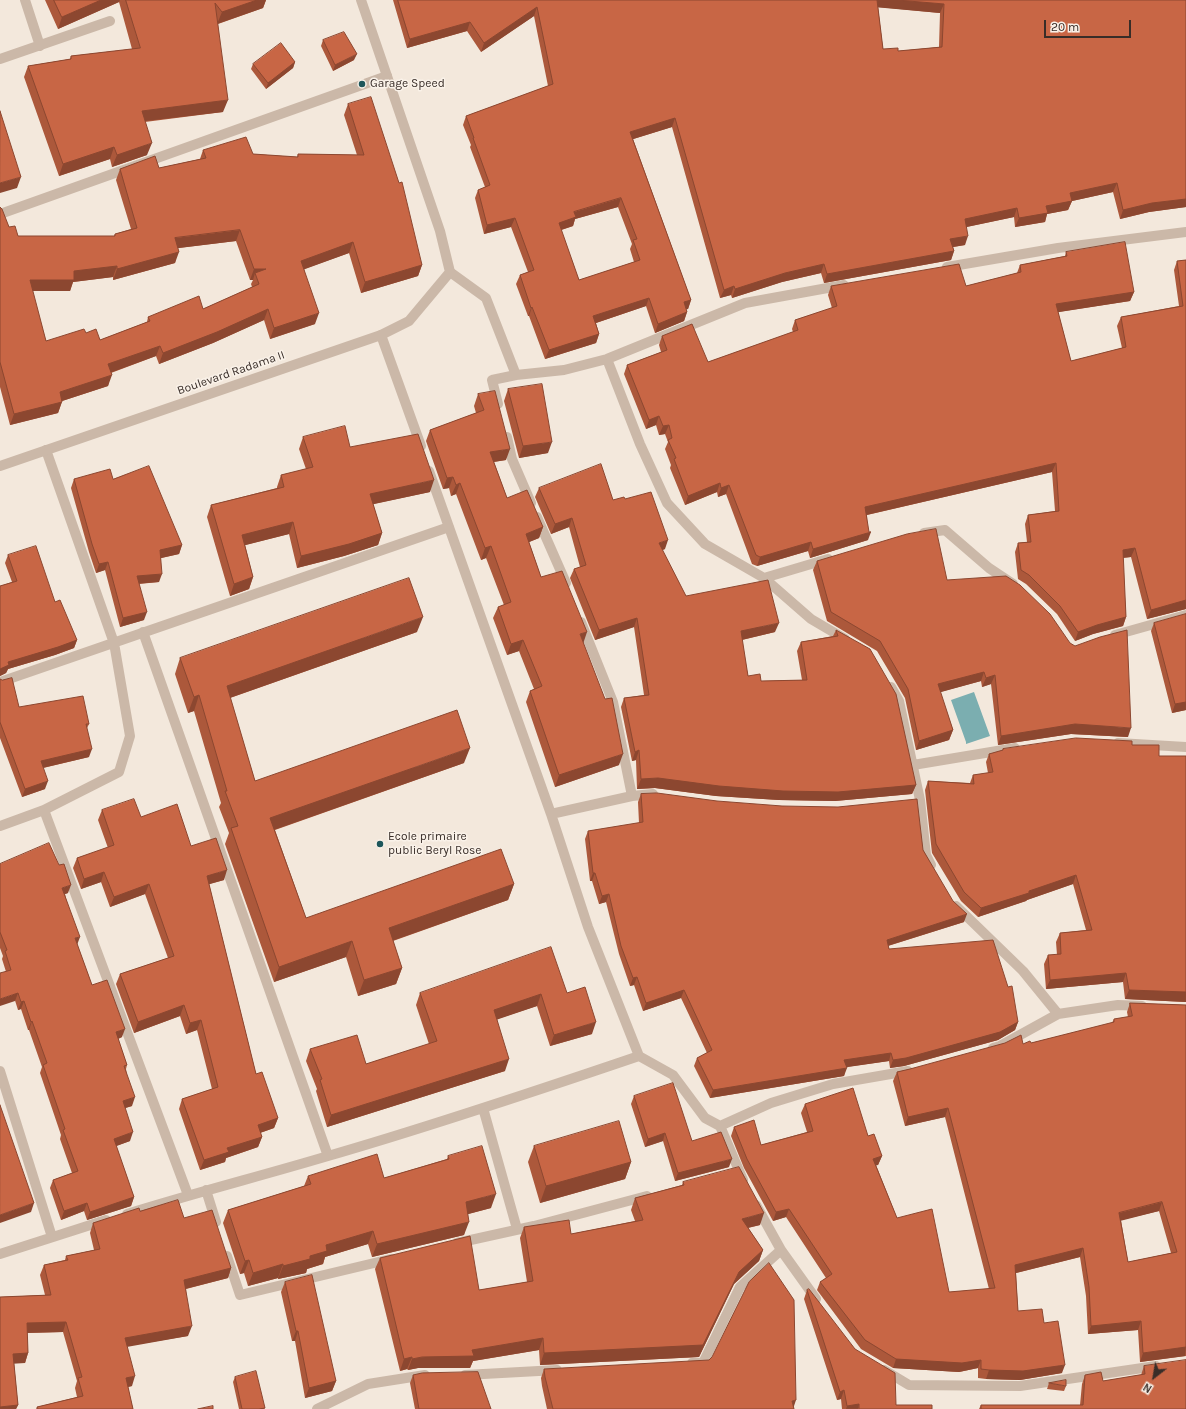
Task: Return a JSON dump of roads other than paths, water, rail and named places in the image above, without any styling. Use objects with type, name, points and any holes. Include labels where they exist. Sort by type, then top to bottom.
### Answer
[{"type":"street","points":[[25,0],[40,46]]},
{"type":"street","points":[[361,0],[440,231],[450,272],[486,298],[516,375]]},
{"type":"street","points":[[0,59],[110,20]]},
{"type":"street","points":[[0,214],[386,76]]},
{"type":"street","points":[[940,268],[1058,248],[1186,232]]},
{"type":"street","name":"Boulevard Radama II","points":[[0,466],[381,335],[409,321],[450,272]]},
{"type":"street","points":[[501,416],[492,380],[516,375],[564,370],[607,358],[745,303],[854,283]]},
{"type":"street","points":[[381,335],[551,814],[588,927],[639,1056],[673,1075],[705,1118],[720,1126],[734,1172],[750,1194],[781,1250],[820,1306]]},
{"type":"street","points":[[607,358],[640,444],[667,503],[705,544],[764,578],[811,619],[851,642]]},
{"type":"street","points":[[505,430],[512,459],[569,592]]},
{"type":"street","points":[[0,826],[44,810],[119,772],[130,736],[114,643],[46,450]]},
{"type":"street","points":[[0,682],[449,527]]},
{"type":"street","points":[[916,535],[945,530],[989,568],[1021,588]]},
{"type":"street","points":[[764,578],[841,555]]},
{"type":"street","points":[[578,614],[613,702],[632,796]]},
{"type":"street","points":[[1102,638],[1186,615]]},
{"type":"street","points":[[143,632],[328,1156]]},
{"type":"street","points":[[887,681],[899,701],[913,765],[916,800],[926,855],[937,874]]},
{"type":"street","points":[[1110,742],[1186,747]]},
{"type":"street","points":[[913,765],[1026,746]]},
{"type":"street","points":[[551,814],[632,796],[654,794],[662,795]]},
{"type":"street","points":[[44,810],[188,1195]]},
{"type":"street","points":[[952,899],[956,906],[1024,971],[1058,1014]]},
{"type":"street","points":[[985,1050],[1000,1046],[1058,1014],[1118,1005],[1156,1007]]},
{"type":"street","points":[[0,1254],[188,1195],[328,1156],[483,1108],[639,1056]]},
{"type":"street","points":[[720,1126],[771,1103],[833,1084],[905,1072],[920,1068]]},
{"type":"street","points":[[0,1071],[52,1237]]},
{"type":"street","points":[[483,1108],[517,1229]]},
{"type":"street","points":[[206,1190],[220,1235]]},
{"type":"street","points":[[448,1245],[534,1226],[655,1193]]},
{"type":"street","points":[[225,1250],[240,1294],[402,1256]]},
{"type":"street","points":[[681,1364],[703,1363],[740,1286],[781,1250]]},
{"type":"street","points":[[877,1366],[909,1385],[1020,1386],[1162,1365]]},
{"type":"street","points":[[454,1375],[568,1370]]},
{"type":"street","points":[[317,1409],[368,1384],[418,1375],[433,1375]]},
{"type":"water","points":[[974,692],[990,736],[966,744],[951,700]]},
{"type":"place","name":"Garage Speed","points":[[362,84]]},
{"type":"place","name":"Ecole primaire public Beryl Rose","points":[[380,844]]}]
